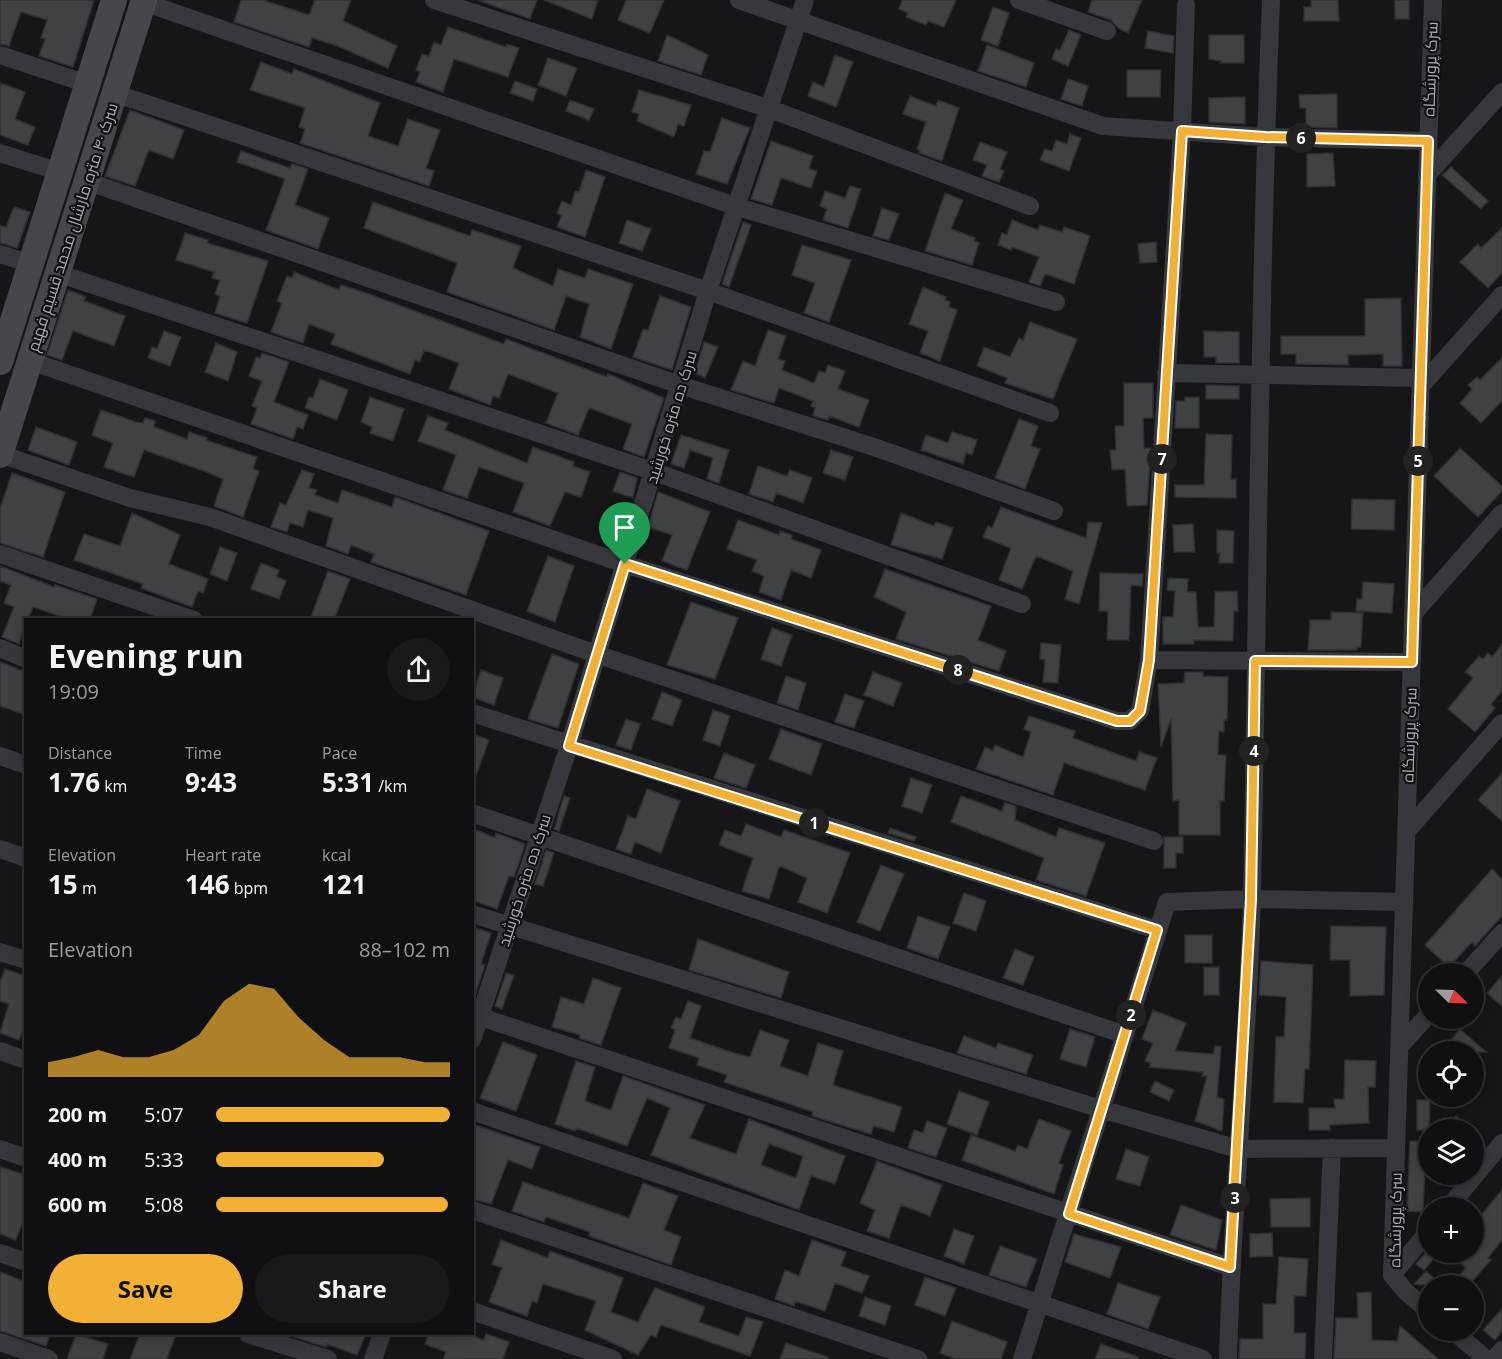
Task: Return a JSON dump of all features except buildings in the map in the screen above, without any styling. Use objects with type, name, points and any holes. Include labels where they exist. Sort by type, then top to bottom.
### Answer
[{"type":"street","name":"سرک ۴۰ متره مارشال محمد قسیم فهیم","points":[[1,355],[114,0]]},
{"type":"street","points":[[434,0],[770,109],[1030,206]]},
{"type":"street","points":[[739,0],[1103,126],[1265,137],[1428,141]]},
{"type":"street","name":"سرک ده متره خورشید","points":[[476,1016],[509,926],[569,746],[655,472],[708,291],[738,207],[805,0]]},
{"type":"street","points":[[1019,0],[1107,31]]},
{"type":"street","points":[[1228,1359],[1230,1267],[1251,899],[1265,137],[1271,0]]},
{"type":"street","name":"سرک پرورشگاه","points":[[1418,1302],[1392,1275],[1433,0]]},
{"type":"street","name":"سرک ۴۰ متره مارشال محمد قسیم فهیم","points":[[0,454],[143,1]]},
{"type":"street","points":[[143,1],[738,207],[1056,302]]},
{"type":"street","points":[[30,361],[625,564],[1117,721],[1130,721],[1140,711],[1149,660],[1182,131],[1186,5]]},
{"type":"street","points":[[0,55],[88,84]]},
{"type":"street","points":[[1427,175],[1502,92]]},
{"type":"street","points":[[114,93],[708,291],[1050,413]]},
{"type":"street","points":[[0,153],[60,172]]},
{"type":"street","points":[[86,181],[680,385],[874,447],[1054,511]]},
{"type":"street","points":[[0,254],[31,264]]},
{"type":"street","points":[[57,273],[655,472],[1023,604]]},
{"type":"street","points":[[1166,373],[1421,383],[1502,295]]},
{"type":"street","points":[[0,454],[130,498],[210,517],[597,654],[1154,841]]},
{"type":"street","points":[[1413,614],[1502,513]]},
{"type":"street","points":[[0,554],[188,618]]},
{"type":"street","points":[[0,648],[24,658]]},
{"type":"street","points":[[1149,660],[1412,662]]},
{"type":"street","points":[[474,714],[569,746],[1157,930]]},
{"type":"street","points":[[1406,832],[1502,723]]},
{"type":"street","points":[[0,756],[24,764]]},
{"type":"street","points":[[474,814],[1125,1035]]},
{"type":"street","points":[[0,849],[24,857]]},
{"type":"street","points":[[1022,1359],[1167,902],[1251,899],[1404,902]]},
{"type":"street","points":[[474,915],[1101,1109],[1238,1149],[1396,1148]]},
{"type":"street","points":[[1475,963],[1502,933]]},
{"type":"street","points":[[0,952],[24,959]]},
{"type":"street","points":[[476,1016],[1230,1267]]},
{"type":"street","points":[[1400,1046],[1418,1026]]},
{"type":"street","points":[[0,1051],[24,1059]]},
{"type":"street","points":[[474,1112],[1203,1359]]},
{"type":"street","points":[[1458,1197],[1502,1143]]},
{"type":"street","points":[[1323,1359],[1332,1148]]},
{"type":"street","points":[[0,1149],[24,1157]]},
{"type":"street","points":[[474,1211],[918,1359]]},
{"type":"street","points":[[1392,1275],[1418,1244]]},
{"type":"street","points":[[0,1253],[24,1261]]},
{"type":"street","points":[[474,1312],[613,1359]]},
{"type":"street","points":[[251,1335],[328,1359]]},
{"type":"street","points":[[373,1359],[382,1335]]},
{"type":"street","points":[[1465,1341],[1486,1359]]},
{"type":"street","points":[[0,1342],[49,1359]]},
{"type":"street","points":[[1494,1359],[1502,1350]]},
{"type":"route","points":[[1182,131],[1265,137],[1428,141],[1412,662],[1255,661],[1251,899],[1230,1267],[1069,1214],[1157,930],[569,746],[625,564],[1117,721],[1130,721],[1140,711],[1149,660],[1182,131]]}]
